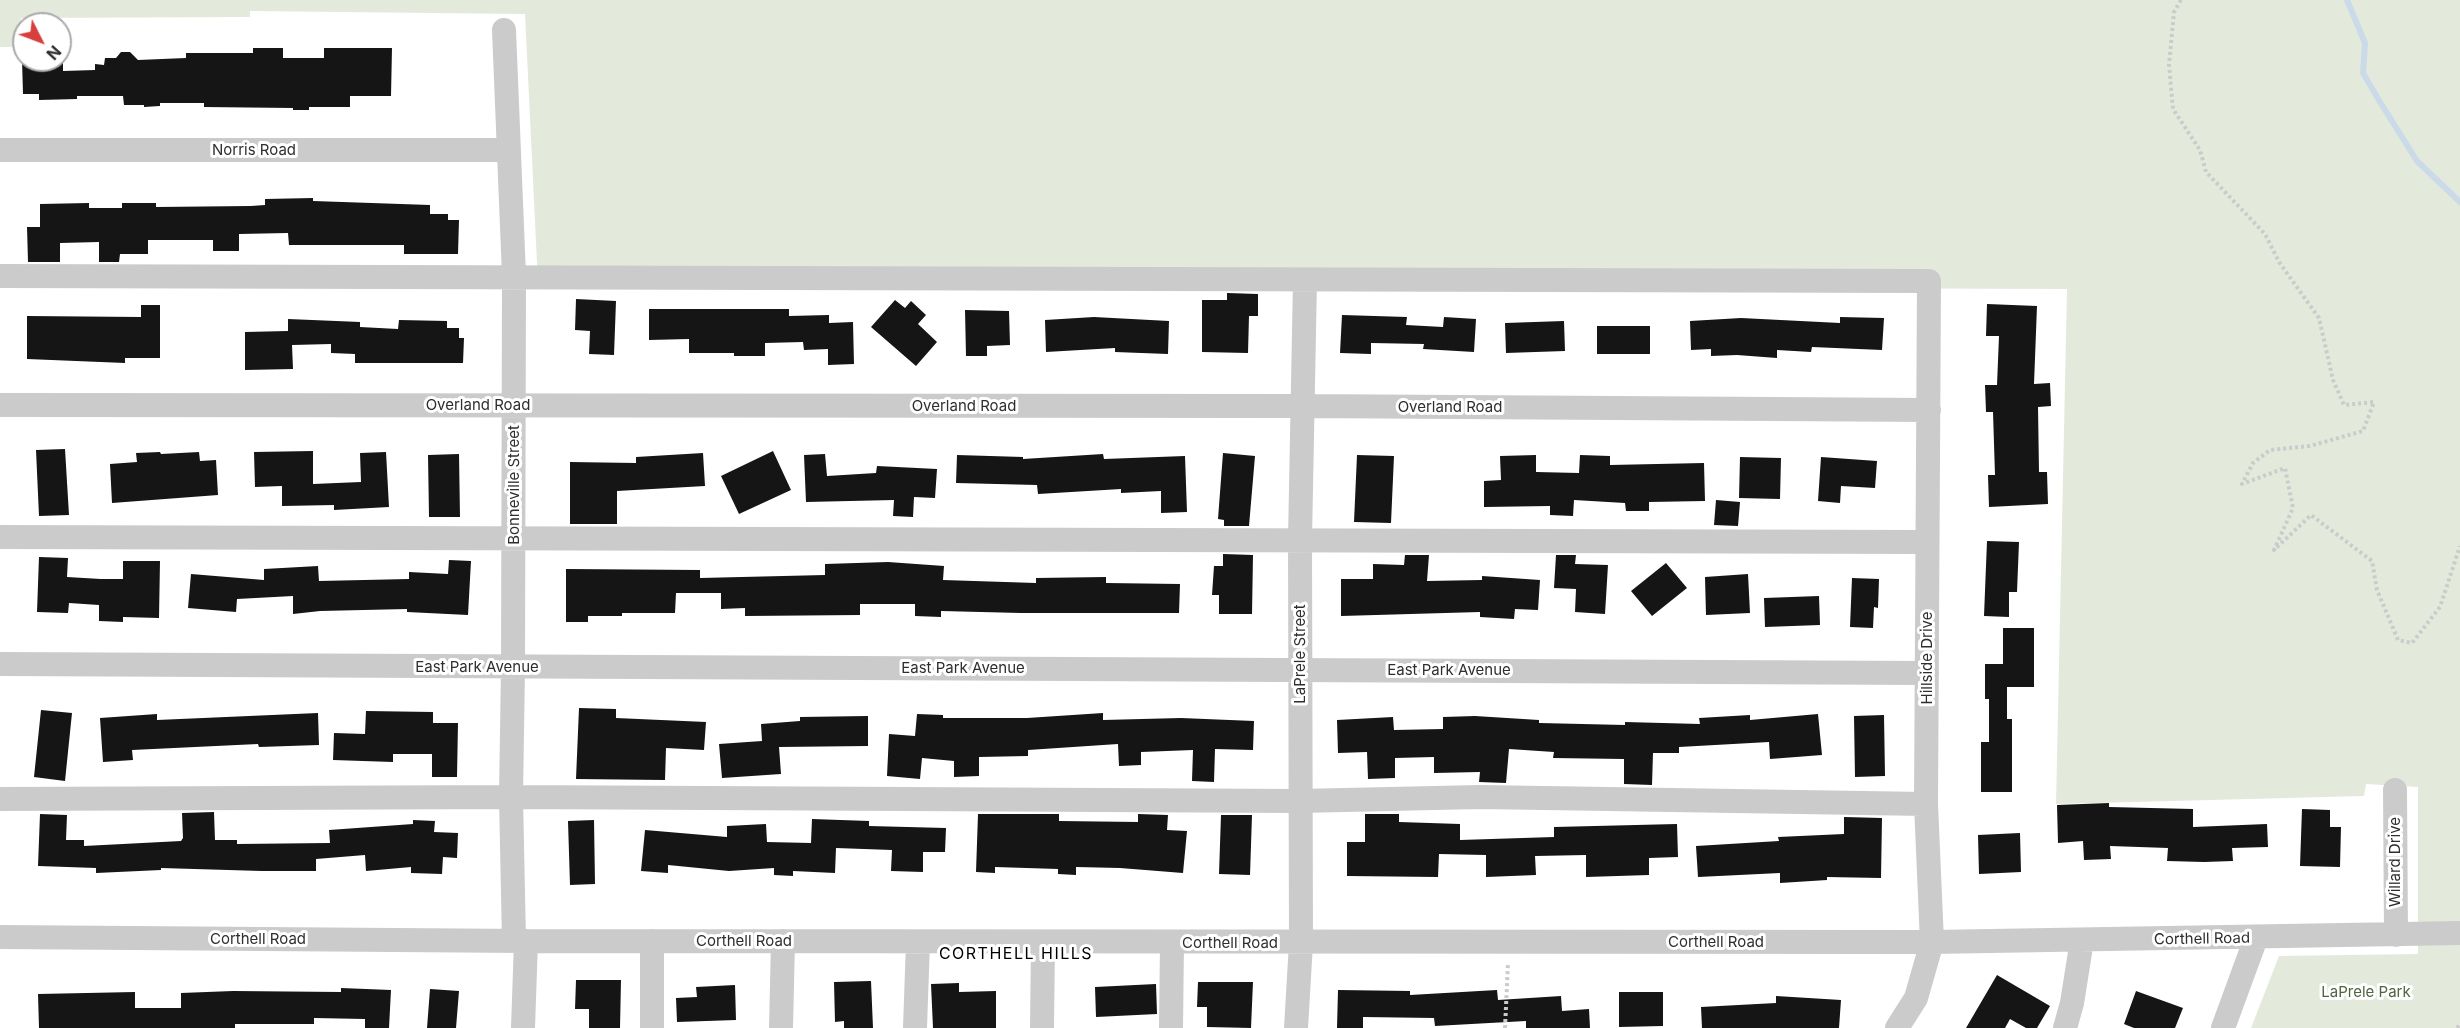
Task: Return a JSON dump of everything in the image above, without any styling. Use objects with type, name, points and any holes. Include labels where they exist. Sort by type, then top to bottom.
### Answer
[{"type":"street","name":"Bonneville Street","points":[[504,30],[514,276],[511,797],[523,1028]]},
{"type":"street","name":"Norris Road","points":[[0,150],[508,150]]},
{"type":"street","points":[[0,276],[1305,280]]},
{"type":"street","name":"Hillside Drive","points":[[1305,280],[1929,280],[1926,804],[1932,942],[1916,998],[1897,1028]]},
{"type":"street","name":"LaPrele Street","points":[[1296,1028],[1301,943],[1300,540],[1305,280]]},
{"type":"street","name":"Overland Road","points":[[0,405],[1301,406],[1929,410]]},
{"type":"street","points":[[0,537],[1927,542]]},
{"type":"street","name":"East Park Avenue","points":[[0,664],[1927,673]]},
{"type":"street","name":"Willard Drive","points":[[2395,790],[2396,935]]},
{"type":"street","points":[[0,799],[511,797],[1299,801],[1480,797],[1926,804]]},
{"type":"street","name":"Corthell Road","points":[[0,937],[520,941],[1509,943],[1932,942],[2460,933]]},
{"type":"street","points":[[2223,1028],[2256,938]]},
{"type":"street","points":[[2065,1028],[2072,1003],[2082,940]]},
{"type":"street","points":[[652,941],[652,1028]]},
{"type":"street","points":[[781,1028],[783,941]]},
{"type":"street","points":[[915,1028],[918,942]]},
{"type":"street","points":[[1042,1028],[1043,942]]},
{"type":"street","points":[[1171,1028],[1172,942]]},
{"type":"path","points":[[2181,0],[2174,12],[2169,65],[2173,109],[2200,150],[2206,172],[2265,234],[2279,262],[2319,318],[2333,380],[2344,405],[2374,402],[2362,430],[2310,446],[2270,450],[2253,463],[2242,484],[2285,468],[2293,508],[2274,550],[2311,514],[2372,561],[2377,590],[2398,640],[2412,643],[2440,607],[2460,546]]},
{"type":"path","points":[[1505,1028],[1509,943]]},
{"type":"path","points":[[2457,1028],[2460,1024]]},
{"type":"green space","name":"LaPrele Park","points":[[0,0],[2460,0],[2460,1028],[2251,1028],[2279,956],[2418,954],[2418,787],[2366,784],[2364,796],[2056,804],[2067,289],[538,284],[525,14],[250,11],[250,17],[72,18],[72,12],[12,12],[12,47],[0,47]]},
{"type":"building","points":[[253,48],[283,48],[283,58],[324,58],[324,48],[392,48],[391,96],[350,96],[350,107],[309,107],[309,110],[293,110],[293,108],[204,107],[204,103],[160,103],[160,106],[144,107],[144,105],[124,105],[123,96],[77,96],[77,99],[39,100],[39,94],[23,94],[22,72],[95,70],[95,64],[104,65],[105,58],[116,58],[121,52],[130,52],[138,60],[186,58],[186,53],[253,53]]},
{"type":"building","points":[[313,198],[313,201],[430,205],[430,214],[448,214],[448,220],[459,220],[458,254],[404,254],[404,245],[289,245],[288,233],[239,234],[239,251],[213,251],[213,240],[148,240],[148,254],[120,254],[119,262],[99,262],[99,242],[60,243],[60,262],[28,262],[27,227],[40,227],[40,204],[89,203],[89,208],[122,208],[122,203],[156,203],[156,207],[251,206],[265,205],[265,199]]},
{"type":"building","points":[[1227,293],[1258,294],[1258,316],[1249,316],[1248,353],[1202,352],[1202,300],[1227,300]]},
{"type":"building","points":[[576,299],[616,301],[614,355],[589,354],[590,331],[575,330]]},
{"type":"building","points":[[895,300],[905,308],[911,301],[926,315],[918,324],[937,342],[916,366],[871,327]]},
{"type":"building","points":[[1987,304],[2037,306],[2034,384],[2050,383],[2051,406],[2038,407],[2039,472],[2047,472],[2048,504],[1989,507],[1988,475],[1995,475],[1993,412],[1986,412],[1985,385],[1997,385],[1999,336],[1986,336]]},
{"type":"building","points":[[141,305],[160,305],[160,358],[125,358],[125,363],[27,359],[27,316],[141,317]]},
{"type":"building","points":[[649,309],[789,309],[789,316],[829,315],[829,323],[853,322],[854,364],[828,365],[828,349],[804,350],[803,342],[765,343],[765,356],[689,353],[689,339],[649,340]]},
{"type":"building","points":[[965,310],[1009,311],[1010,345],[987,346],[987,356],[966,356]]},
{"type":"building","points":[[1342,315],[1407,317],[1406,325],[1443,327],[1444,317],[1476,319],[1474,352],[1423,349],[1424,344],[1371,343],[1371,354],[1340,353]]},
{"type":"building","points":[[1094,317],[1169,321],[1168,354],[1115,352],[1115,348],[1046,352],[1045,320]]},
{"type":"building","points":[[1840,317],[1884,318],[1882,350],[1812,347],[1811,352],[1777,350],[1777,358],[1711,356],[1711,349],[1691,350],[1690,321],[1741,318],[1840,323]]},
{"type":"building","points":[[288,319],[360,322],[360,327],[398,329],[399,320],[447,321],[447,328],[459,328],[459,338],[464,338],[463,363],[355,363],[355,354],[331,353],[331,344],[292,345],[293,369],[245,370],[245,332],[288,331]]},
{"type":"building","points":[[1564,321],[1565,351],[1506,353],[1505,323]]},
{"type":"building","points":[[1597,326],[1650,326],[1650,354],[1597,354]]},
{"type":"building","points":[[65,449],[69,515],[39,516],[36,450]]},
{"type":"building","points":[[313,451],[313,484],[361,482],[360,453],[386,452],[389,507],[334,510],[334,505],[282,506],[282,486],[255,487],[254,452]]},
{"type":"building","points":[[773,451],[791,490],[739,514],[721,476]]},
{"type":"building","points":[[160,452],[161,454],[199,452],[200,461],[216,460],[218,495],[112,503],[110,464],[137,462],[136,453]]},
{"type":"building","points":[[703,453],[705,486],[617,491],[617,524],[570,524],[570,462],[636,463],[636,457]]},
{"type":"building","points":[[1223,453],[1255,456],[1249,526],[1224,526],[1224,520],[1218,519]]},
{"type":"building","points":[[459,454],[460,517],[429,517],[428,455]]},
{"type":"building","points":[[825,454],[827,476],[876,473],[877,466],[937,469],[935,498],[914,497],[913,517],[893,516],[894,500],[806,502],[804,455]]},
{"type":"building","points":[[1103,454],[1104,459],[1185,456],[1187,512],[1161,513],[1161,491],[1121,493],[1121,489],[1038,494],[1037,485],[956,483],[957,455],[1023,457],[1023,459]]},
{"type":"building","points":[[1357,455],[1394,456],[1391,523],[1354,522]]},
{"type":"building","points":[[1536,455],[1536,472],[1579,473],[1580,455],[1610,456],[1610,465],[1704,463],[1705,501],[1649,502],[1649,511],[1626,511],[1625,503],[1574,500],[1573,516],[1550,515],[1550,506],[1484,507],[1484,481],[1501,480],[1500,456]]},
{"type":"building","points":[[1740,457],[1781,458],[1780,499],[1739,498]]},
{"type":"building","points":[[1821,457],[1877,461],[1875,488],[1841,486],[1840,503],[1818,501]]},
{"type":"building","points":[[1716,500],[1740,502],[1738,526],[1714,525]]},
{"type":"building","points":[[1987,541],[2019,542],[2017,592],[2009,592],[2009,617],[1984,616]]},
{"type":"building","points":[[1223,554],[1253,555],[1252,614],[1219,614],[1219,595],[1212,595],[1214,566],[1223,566]]},
{"type":"building","points":[[1405,555],[1429,555],[1427,581],[1482,580],[1482,576],[1540,580],[1538,610],[1515,609],[1514,619],[1480,617],[1480,612],[1341,616],[1341,579],[1373,579],[1373,564],[1404,565]]},
{"type":"building","points":[[1556,555],[1576,555],[1575,564],[1608,565],[1605,614],[1575,612],[1576,589],[1554,588]]},
{"type":"building","points":[[39,557],[68,558],[67,577],[101,579],[123,579],[123,561],[160,561],[159,618],[123,617],[123,622],[99,621],[99,605],[69,603],[68,613],[37,612]]},
{"type":"building","points":[[449,560],[471,561],[468,615],[407,612],[407,609],[320,611],[293,614],[293,596],[237,599],[236,612],[188,608],[191,574],[264,580],[264,569],[318,566],[319,581],[409,579],[409,572],[448,574]]},
{"type":"building","points":[[888,562],[944,566],[943,580],[1036,583],[1036,578],[1106,577],[1106,583],[1180,584],[1179,613],[941,611],[941,617],[915,616],[915,604],[860,604],[860,615],[745,616],[745,608],[721,609],[721,593],[676,593],[675,613],[622,613],[622,616],[588,616],[588,622],[566,622],[566,569],[700,570],[700,578],[825,575],[825,564]]},
{"type":"building","points":[[1666,563],[1687,588],[1652,616],[1631,591]]},
{"type":"building","points":[[1748,574],[1750,613],[1706,615],[1705,577]]},
{"type":"building","points":[[1852,578],[1879,579],[1878,608],[1874,607],[1873,628],[1850,627]]},
{"type":"building","points":[[1819,596],[1820,625],[1765,627],[1764,598]]},
{"type":"building","points":[[2003,628],[2034,628],[2034,687],[2007,687],[2007,719],[2012,719],[2012,792],[1981,792],[1981,742],[1989,742],[1989,699],[1985,699],[1985,664],[2003,664]]},
{"type":"building","points":[[579,708],[616,709],[616,718],[706,722],[704,750],[666,748],[665,780],[576,779]]},
{"type":"building","points":[[41,710],[72,713],[65,781],[34,777]]},
{"type":"building","points":[[366,711],[433,712],[433,723],[458,723],[457,777],[432,777],[432,754],[393,754],[393,762],[333,760],[334,733],[365,734]]},
{"type":"building","points":[[318,713],[319,745],[259,747],[258,744],[132,750],[133,760],[103,762],[100,718],[157,714],[157,720]]},
{"type":"building","points":[[1103,713],[1103,720],[1181,718],[1254,721],[1253,750],[1215,749],[1214,782],[1192,781],[1193,750],[1141,752],[1141,765],[1119,766],[1118,744],[1028,750],[1028,756],[979,757],[979,776],[954,777],[954,761],[922,758],[920,779],[887,776],[889,734],[915,736],[917,714],[943,715],[943,718],[1027,718]]},
{"type":"building","points":[[1818,714],[1822,755],[1770,759],[1769,742],[1679,747],[1679,753],[1653,753],[1652,785],[1624,784],[1624,759],[1553,758],[1554,752],[1509,749],[1506,783],[1479,782],[1480,772],[1434,773],[1434,757],[1395,758],[1395,778],[1368,779],[1367,752],[1338,753],[1337,720],[1393,717],[1394,730],[1443,729],[1443,717],[1475,716],[1539,720],[1539,723],[1625,725],[1625,722],[1700,724],[1699,718],[1750,715],[1750,720]]},
{"type":"building","points":[[1884,715],[1885,776],[1855,777],[1854,716]]},
{"type":"building","points":[[868,716],[868,746],[779,747],[781,774],[722,778],[719,744],[762,741],[761,724],[800,721],[800,717]]},
{"type":"building","points":[[2109,803],[2109,807],[2193,809],[2193,827],[2267,824],[2268,847],[2232,848],[2233,861],[2204,862],[2167,861],[2168,848],[2110,846],[2111,859],[2084,860],[2083,841],[2058,843],[2057,805]]},
{"type":"building","points":[[2302,809],[2330,810],[2330,827],[2341,827],[2340,867],[2300,866]]},
{"type":"building","points":[[214,812],[215,840],[237,840],[237,844],[330,843],[329,830],[413,824],[413,820],[435,821],[434,832],[458,833],[457,858],[443,857],[442,874],[411,873],[411,867],[366,871],[365,855],[316,859],[316,871],[161,868],[161,870],[96,873],[96,868],[38,866],[40,814],[67,815],[66,840],[84,840],[84,846],[181,841],[183,838],[182,813]]},
{"type":"building","points":[[978,814],[1059,814],[1059,821],[1138,822],[1138,814],[1168,815],[1167,830],[1187,831],[1183,873],[1076,867],[1076,875],[1058,874],[1058,869],[995,867],[995,873],[976,872]]},
{"type":"building","points":[[1365,814],[1399,814],[1399,822],[1460,824],[1460,840],[1554,837],[1554,827],[1677,824],[1678,857],[1649,858],[1649,875],[1586,877],[1586,855],[1535,856],[1536,875],[1486,877],[1486,855],[1439,854],[1438,877],[1347,876],[1347,842],[1365,842]]},
{"type":"building","points":[[1221,815],[1252,815],[1250,875],[1219,874]]},
{"type":"building","points":[[1844,817],[1882,818],[1881,878],[1827,877],[1827,880],[1780,883],[1780,873],[1698,877],[1696,846],[1779,841],[1778,837],[1844,834]]},
{"type":"building","points":[[812,819],[869,821],[869,826],[946,828],[945,852],[923,852],[923,872],[891,871],[892,850],[836,848],[835,873],[793,871],[793,876],[774,875],[774,868],[729,871],[668,865],[668,873],[641,871],[645,830],[727,837],[727,826],[766,824],[767,842],[811,843]]},
{"type":"building","points":[[594,820],[595,884],[570,885],[568,821]]},
{"type":"building","points":[[2020,833],[2021,872],[1979,874],[1978,835]]},
{"type":"building","points":[[1997,975],[2050,1006],[2037,1028],[2026,1028],[2010,1019],[2005,1028],[1966,1028]]},
{"type":"building","points":[[576,980],[621,980],[620,1028],[589,1028],[589,1009],[575,1009]]},
{"type":"building","points":[[871,981],[873,1028],[844,1028],[844,1021],[835,1022],[834,982]]},
{"type":"building","points":[[1198,982],[1253,982],[1251,1028],[1207,1027],[1207,1007],[1197,1007]]},
{"type":"building","points":[[959,983],[959,992],[996,991],[996,1028],[933,1028],[931,984]]},
{"type":"building","points":[[1156,984],[1157,1014],[1096,1017],[1095,987]]},
{"type":"building","points":[[735,985],[736,1020],[677,1022],[676,998],[697,997],[696,987]]},
{"type":"building","points":[[341,988],[391,990],[389,1028],[365,1028],[365,1019],[314,1018],[314,1024],[235,1024],[235,1028],[39,1028],[38,994],[135,992],[135,1008],[181,1008],[181,993],[341,992]]},
{"type":"building","points":[[430,989],[459,991],[456,1028],[427,1028]]},
{"type":"building","points":[[1338,990],[1410,991],[1410,995],[1497,990],[1498,1000],[1561,996],[1562,1011],[1589,1009],[1590,1028],[1526,1028],[1526,1021],[1435,1026],[1434,1018],[1363,1017],[1363,1028],[1337,1028]]},
{"type":"building","points":[[2136,991],[2183,1008],[2175,1028],[2134,1028],[2124,1024]]},
{"type":"building","points":[[1619,992],[1663,992],[1663,1026],[1619,1027]]},
{"type":"building","points":[[1776,996],[1841,1000],[1839,1028],[1702,1028],[1701,1007],[1776,1003]]},
{"type":"waterway","points":[[2347,0],[2365,43],[2363,73],[2417,161],[2460,202]]},
{"type":"district","name":"CORTHELL HILLS","points":[[1016,954]]}]
